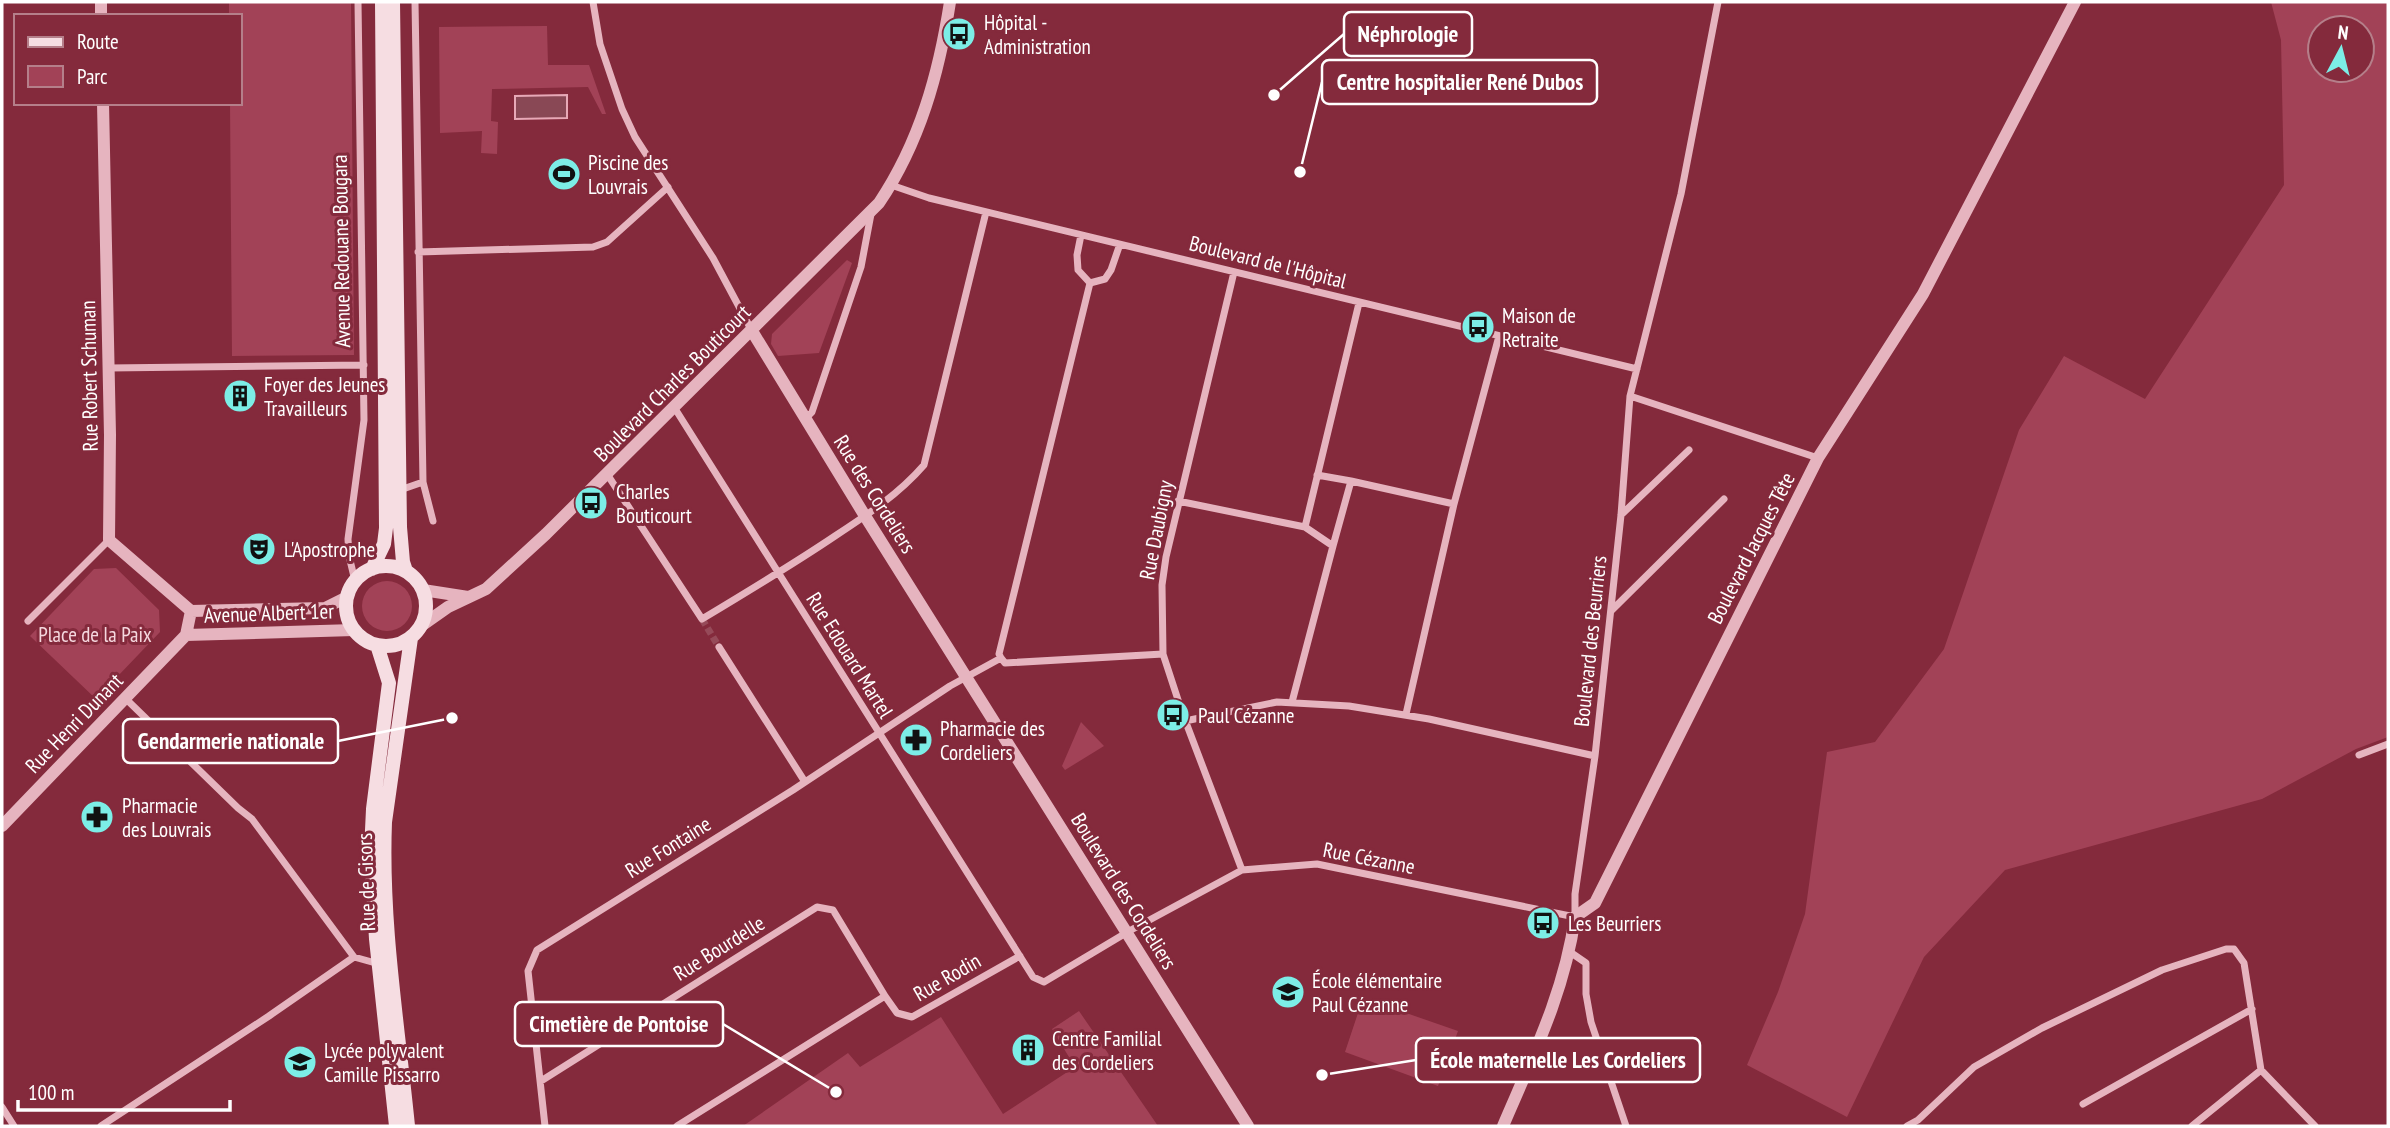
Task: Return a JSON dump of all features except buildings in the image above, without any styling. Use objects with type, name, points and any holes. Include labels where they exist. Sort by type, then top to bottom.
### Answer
[{"type":"main road","name":"Avenue Redouane Bougara","points":[[372,569],[384,544],[386,528],[382,2]]},
{"type":"main road","points":[[393,2],[401,546],[406,571],[423,590],[426,602],[425,614],[416,632],[401,644],[377,645],[366,641],[348,620],[347,597],[355,581],[372,569],[389,566],[406,571]]},
{"type":"main road","name":"Rue de Gisors","points":[[408,1126],[387,923],[384,849],[385,822],[416,632]]},
{"type":"main road","name":"Rue de Gisors","points":[[377,645],[389,683],[373,809],[371,851],[379,964],[396,1126]]},
{"type":"street","name":"Avenue Redouane Bougara","points":[[355,581],[348,540],[364,420],[358,2]]},
{"type":"street","points":[[415,2],[423,482],[433,521]]},
{"type":"street","points":[[593,2],[600,44],[622,109],[635,137],[713,258],[751,331]]},
{"type":"street","name":"Boulevard Charles Bouticourt","points":[[416,632],[449,607],[486,589],[546,534],[872,211],[899,173],[929,99],[944,42],[950,2]]},
{"type":"street","name":"Boulevard des Beurriers","points":[[1575,917],[1575,894],[1595,756],[1621,515],[1630,396],[1681,194],[1718,2]]},
{"type":"street","name":"Boulevard Jacques Tête","points":[[1575,917],[1595,903],[1818,458],[1923,294],[2075,2]]},
{"type":"street","name":"Rue Robert Schuman","points":[[103,105],[109,368],[109,540]]},
{"type":"street","name":"Boulevard de l'Hôpital","points":[[891,184],[929,198],[1637,369]]},
{"type":"street","points":[[418,253],[593,247],[607,242],[668,187]]},
{"type":"street","points":[[806,418],[813,412],[861,267],[872,211]]},
{"type":"street","points":[[607,474],[702,619],[779,574],[865,516],[908,484],[924,465],[986,212]]},
{"type":"street","points":[[1081,234],[1077,270],[1090,283]]},
{"type":"street","points":[[1090,283],[1105,279],[1120,244]]},
{"type":"street","name":"Rue Daubigny","points":[[1234,272],[1178,501],[1162,585],[1163,654],[1185,721],[1242,870]]},
{"type":"street","points":[[1090,283],[999,654],[1005,663],[1163,654]]},
{"type":"street","points":[[1305,527],[1359,303]]},
{"type":"street","name":"Rue des Cordeliers","points":[[751,331],[967,677]]},
{"type":"street","points":[[1406,714],[1454,504],[1499,336]]},
{"type":"street","points":[[109,368],[364,365]]},
{"type":"street","points":[[1630,396],[1818,458]]},
{"type":"street","name":"Rue Edouard Martel","points":[[674,407],[1020,956]]},
{"type":"street","points":[[1621,515],[1689,450]]},
{"type":"street","points":[[1317,475],[1454,504]]},
{"type":"street","points":[[1292,702],[1351,481]]},
{"type":"street","points":[[400,491],[423,482]]},
{"type":"street","points":[[1610,611],[1724,499]]},
{"type":"street","points":[[1178,501],[1305,527],[1333,546]]},
{"type":"street","points":[[28,621],[109,540],[191,611],[186,635]]},
{"type":"street","points":[[423,590],[469,597]]},
{"type":"street","name":"Avenue Albert 1er","points":[[191,611],[325,608],[347,597]]},
{"type":"street","name":"Avenue Albert 1er","points":[[186,635],[354,630]]},
{"type":"street","name":"Rue Henri Dunant","points":[[2,826],[186,635]]},
{"type":"street","points":[[719,647],[805,782]]},
{"type":"street","name":"Rue Fontaine","points":[[545,1126],[528,971],[537,950],[1001,657]]},
{"type":"street","name":"Boulevard des Cordeliers","points":[[967,677],[1248,1126]]},
{"type":"street","points":[[125,698],[260,828],[354,957],[379,964]]},
{"type":"street","points":[[1185,721],[1277,702],[1349,706],[1406,714],[1595,756]]},
{"type":"street","points":[[2359,755],[2388,744]]},
{"type":"street","name":"Rue Cézanne","points":[[1127,933],[1242,870],[1317,864],[1575,917]]},
{"type":"street","name":"Rue Bourdelle","points":[[541,1081],[817,907],[832,910],[886,996]]},
{"type":"street","points":[[1503,1126],[1559,994],[1570,952],[1575,917]]},
{"type":"street","points":[[1020,956],[1033,977],[1044,982],[1127,933]]},
{"type":"street","points":[[1907,1126],[1918,1120],[1974,1067],[2042,1028],[2162,970],[2226,949],[2234,949],[2244,963],[2261,1070],[2315,1126]]},
{"type":"street","points":[[1570,952],[1586,963],[1586,994],[1591,1022],[1626,1126]]},
{"type":"street","name":"Rue Rodin","points":[[677,1126],[886,996],[897,1013],[912,1017],[1020,956]]},
{"type":"street","points":[[101,1126],[354,957]]},
{"type":"street","points":[[2083,1104],[2252,1009]]},
{"type":"street","points":[[2192,1126],[2261,1070]]},
{"type":"street","points":[[2,1107],[14,1126]]},
{"type":"street","points":[[2300,1126],[2307,1119]]},
{"type":"green space","points":[[229,2],[351,2],[354,355],[232,356],[230,105],[242,105],[242,14],[229,14]]},
{"type":"green space","points":[[2271,2],[2388,2],[2388,737],[2356,749],[2262,799],[2005,870],[1924,957],[1847,1117],[1747,1065],[1778,992],[1805,914],[1827,752],[1875,742],[1944,649],[2019,430],[2064,356],[2145,399],[2284,185],[2281,40]]},
{"type":"green space","points":[[547,26],[548,65],[589,65],[606,114],[602,114],[588,87],[492,89],[491,121],[498,122],[497,154],[481,153],[482,131],[440,133],[439,27]]},
{"type":"green space","points":[[847,260],[852,263],[819,353],[778,356],[771,344],[772,334]]},
{"type":"green space","name":"Place de la Paix","points":[[116,568],[159,610],[160,632],[96,699],[30,636],[94,569]]},
{"type":"green space","points":[[387,581],[405,588],[412,606],[405,624],[387,631],[369,624],[362,606],[369,588]]},
{"type":"green space","points":[[1081,722],[1104,746],[1065,770],[1062,766]]},
{"type":"green space","points":[[1363,998],[1458,1031],[1438,1086],[1345,1052]]},
{"type":"green space","points":[[1079,1011],[1158,1126],[743,1126],[848,1053],[860,1067],[941,1017],[1003,1114],[1075,1067],[1052,1029]]},
{"type":"shaded area","points":[[567,95],[567,118],[515,119],[515,96]]},
{"type":"tunnel","points":[[702,619],[719,647]]},
{"type":"place","name":"Hôpital - Administration","points":[[959,34]]},
{"type":"place","name":"Néphrologie","points":[[1274,95]]},
{"type":"place","name":"Centre hospitalier René Dubos","points":[[1300,172]]},
{"type":"place","name":"Piscine des Louvrais","points":[[564,174]]},
{"type":"place","name":"Maison de Retraite","points":[[1478,327]]},
{"type":"place","name":"Foyer des Jeunes Travailleurs","points":[[240,396]]},
{"type":"place","name":"Charles Bouticourt","points":[[591,503]]},
{"type":"place","name":"L'Apostrophe","points":[[259,549]]},
{"type":"place","name":"Paul Cézanne","points":[[1173,715]]},
{"type":"place","name":"Gendarmerie nationale","points":[[452,718]]},
{"type":"place","name":"Pharmacie des Cordeliers","points":[[916,740]]},
{"type":"place","name":"Pharmacie des Louvrais","points":[[97,817]]},
{"type":"place","name":"Les Beurriers","points":[[1543,923]]},
{"type":"place","name":"École élémentaire Paul Cézanne","points":[[1288,992]]},
{"type":"place","name":"Centre Familial des Cordeliers","points":[[1028,1050]]},
{"type":"place","name":"Lycée polyvalent Camille Pissarro","points":[[300,1062]]},
{"type":"place","name":"École maternelle Les Cordeliers","points":[[1322,1075]]},
{"type":"place","name":"Cimetière de Pontoise","points":[[836,1092]]}]
